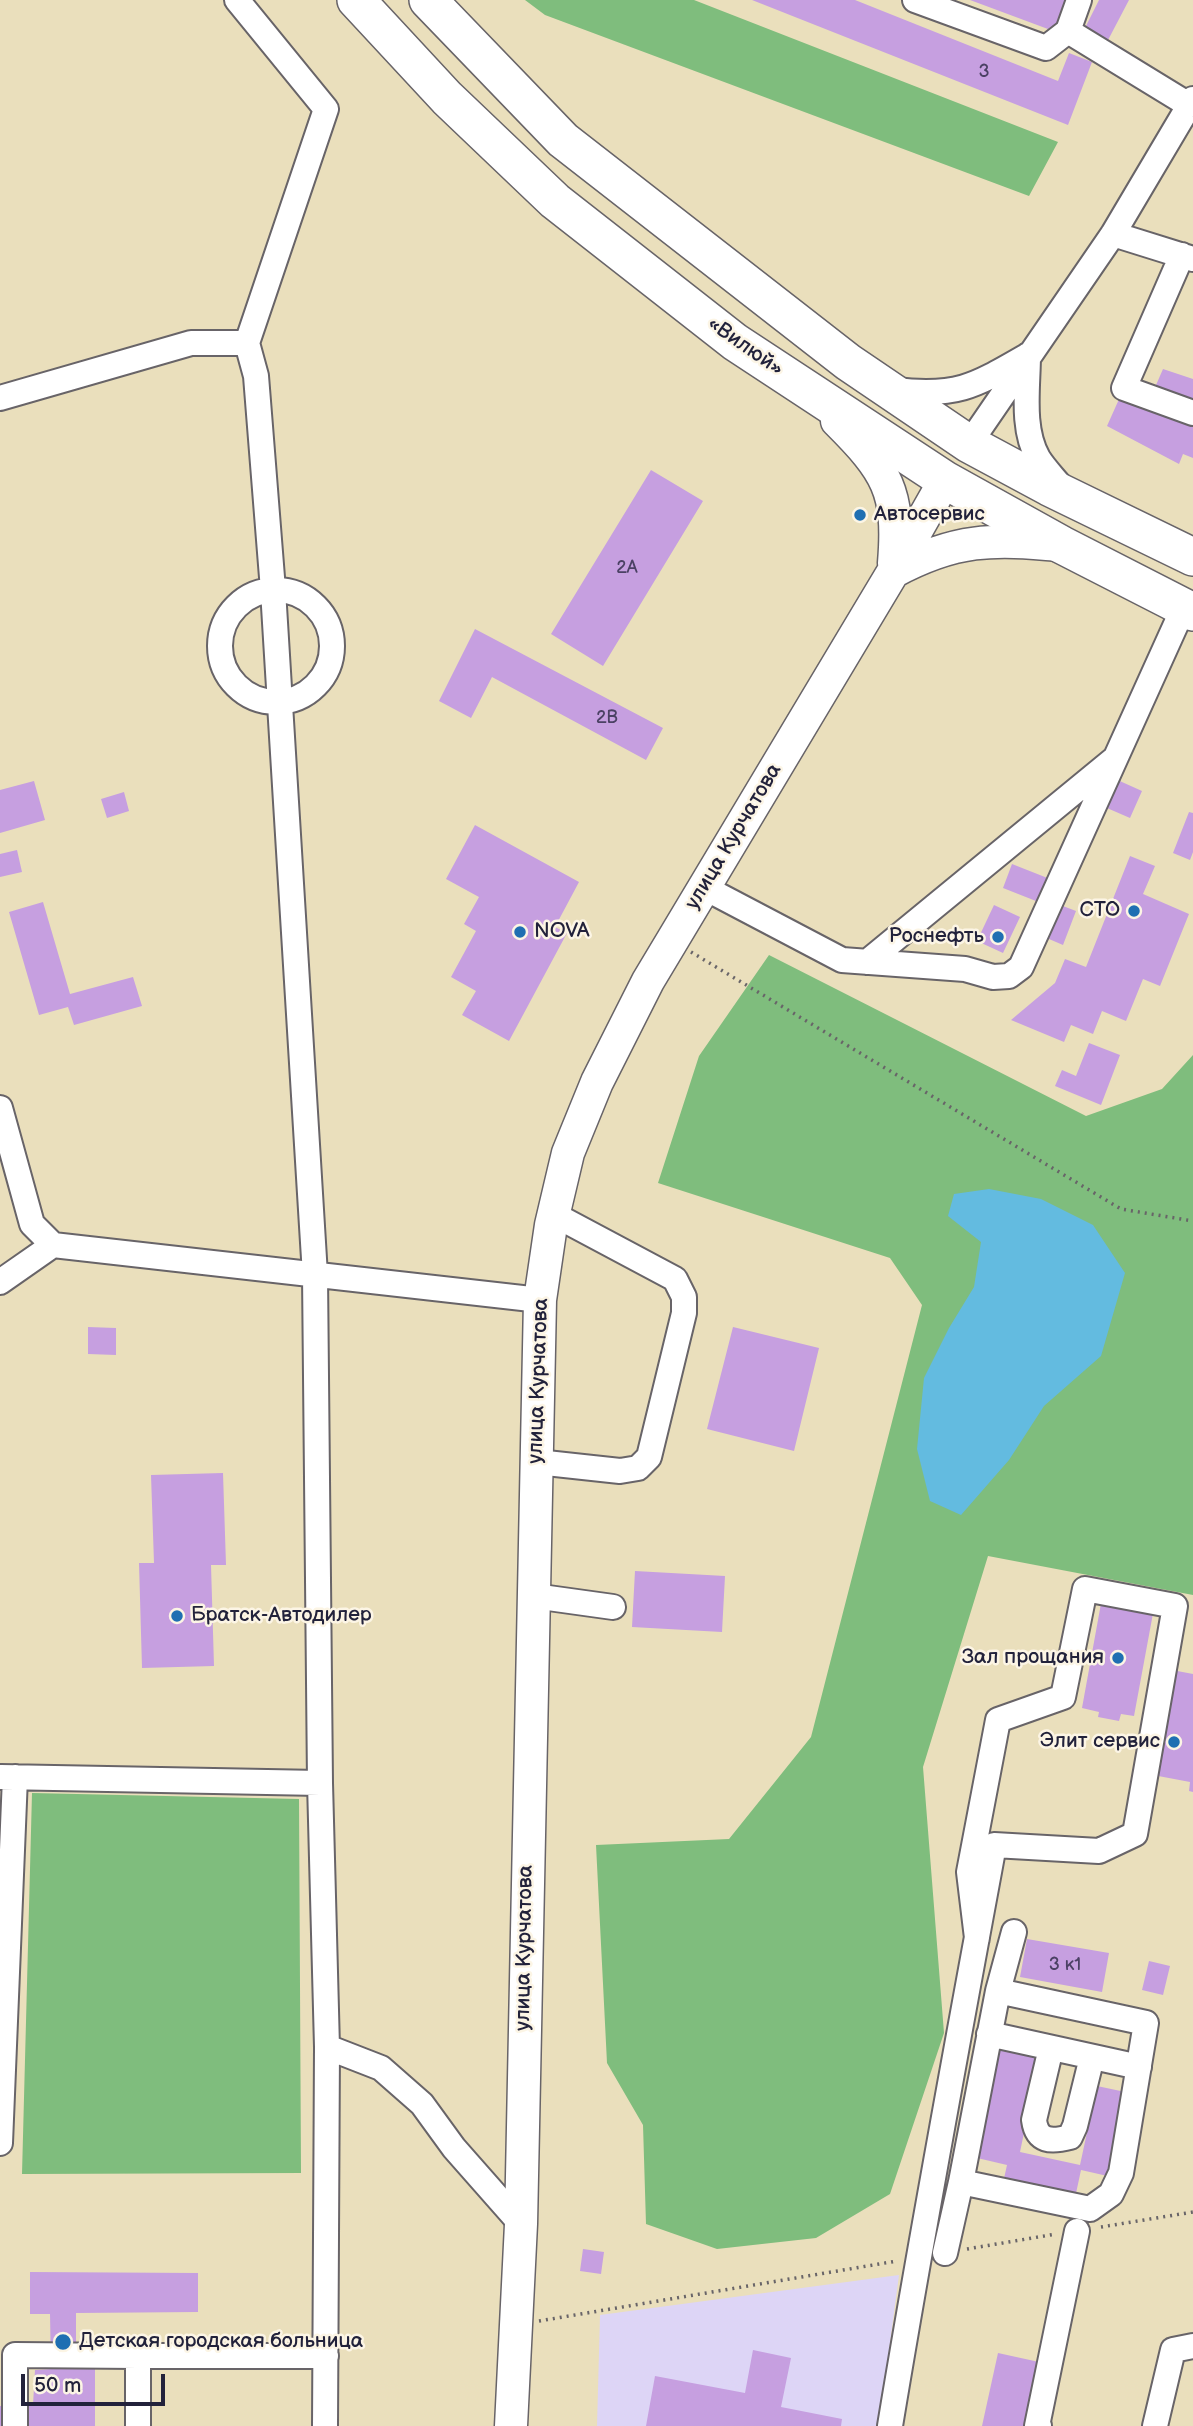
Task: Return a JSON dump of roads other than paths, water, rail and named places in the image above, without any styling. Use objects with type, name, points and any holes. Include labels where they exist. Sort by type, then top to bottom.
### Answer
[{"type":"highway","name":"«Вилюй»","points":[[356,0],[447,98],[555,201],[735,342],[945,480],[1188,611]]},
{"type":"highway","points":[[428,0],[563,140],[848,362],[969,444],[1193,558]]},
{"type":"highway","name":"улица Курчатова","points":[[945,480],[969,444]]},
{"type":"main road","points":[[804,388],[868,453],[882,473],[895,514],[897,533],[893,572]]},
{"type":"main road","name":"улица Курчатова","points":[[511,2426],[521,2224],[541,1300],[553,1214],[568,1153],[597,1082],[648,981],[893,572],[945,480]]},
{"type":"main road","points":[[893,572],[921,557],[964,544],[1010,540],[1062,545]]},
{"type":"street","points":[[237,0],[326,109],[247,343],[256,376],[273,590],[315,1275],[320,1783],[327,2047],[325,2426]]},
{"type":"street","points":[[915,0],[1046,48],[1068,31],[1079,0]]},
{"type":"street","points":[[969,444],[1113,234],[1191,102],[1068,31]]},
{"type":"street","points":[[1113,234],[1188,257],[1124,388],[1193,413]]},
{"type":"street","points":[[0,398],[191,343],[247,343]]},
{"type":"street","points":[[885,388],[927,393],[956,391],[981,382],[1028,355]]},
{"type":"street","points":[[1028,355],[1028,422],[1031,441],[1038,458],[1070,497]]},
{"type":"street","points":[[273,590],[300,595],[320,612],[327,623],[332,650],[330,663],[316,686],[293,700],[280,702],[255,699],[234,684],[227,674],[220,650],[220,637],[230,614],[249,597],[273,590]]},
{"type":"street","points":[[705,888],[842,960],[965,969],[993,977],[1009,976],[1021,967],[1116,757],[1188,611]]},
{"type":"street","points":[[867,962],[1116,757]]},
{"type":"street","points":[[0,1108],[32,1224],[52,1245],[541,1300]]},
{"type":"street","points":[[537,1462],[620,1471],[638,1468],[649,1457],[684,1313],[684,1297],[675,1279],[553,1214]]},
{"type":"street","points":[[0,1282],[52,1245]]},
{"type":"street","points":[[890,2426],[994,1845],[1099,1851],[1135,1835],[1175,1606],[1085,1589],[1063,1697],[998,1720],[970,1872],[977,1938]]},
{"type":"street","points":[[534,1596],[613,1607]]},
{"type":"street","points":[[0,2143],[7,1777],[320,1783]]},
{"type":"street","points":[[945,2253],[998,1991],[1014,1932]]},
{"type":"street","points":[[961,2182],[1090,2209],[1111,2194],[1121,2173],[1146,2023],[998,1991]]},
{"type":"street","points":[[989,2034],[1139,2067]]},
{"type":"street","points":[[327,2047],[381,2068],[422,2104],[476,2174],[521,2224]]},
{"type":"street","points":[[1051,2048],[1034,2120],[1035,2129],[1048,2141],[1070,2137],[1076,2126],[1092,2057]]},
{"type":"street","points":[[1039,2426],[1077,2231]]},
{"type":"street","points":[[1155,2426],[1173,2350],[1193,2346]]},
{"type":"street","points":[[15,2426],[15,2355],[326,2356]]},
{"type":"street","points":[[138,2356],[138,2426]]},
{"type":"water","points":[[989,1189],[1041,1199],[1093,1225],[1125,1273],[1101,1356],[1044,1406],[1009,1460],[961,1515],[930,1501],[917,1449],[924,1378],[949,1328],[974,1287],[981,1242],[948,1216],[954,1194]]},
{"type":"place","name":"Автосервис","points":[[860,515]]},
{"type":"place","name":"СТО","points":[[1134,911]]},
{"type":"place","name":"NOVA","points":[[520,932]]},
{"type":"place","name":"Роснефть","points":[[998,937]]},
{"type":"place","name":"Братск-Автодилер","points":[[177,1616]]},
{"type":"place","name":"Зал прощания","points":[[1118,1658]]},
{"type":"place","name":"Элит сервис","points":[[1174,1742]]},
{"type":"place","name":"Детская городская больница","points":[[63,2342]]}]
